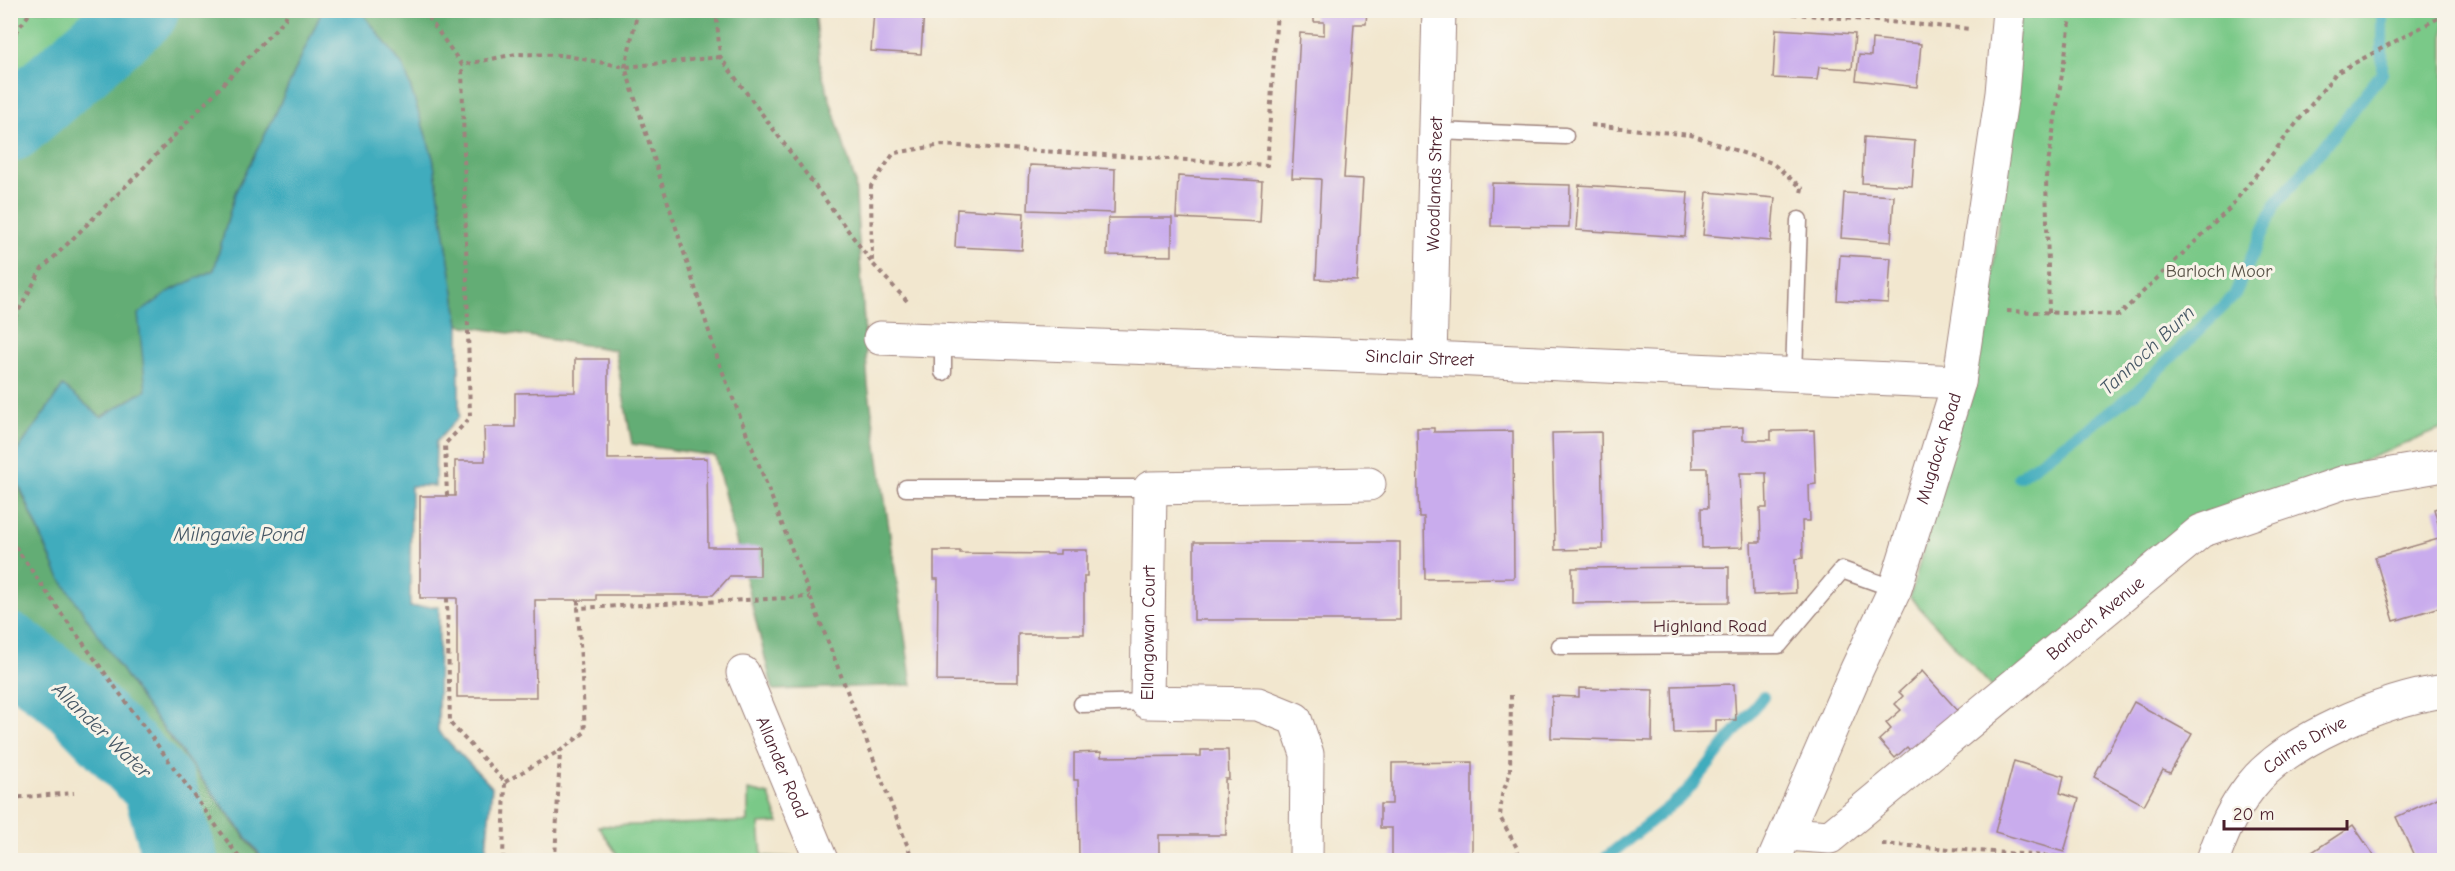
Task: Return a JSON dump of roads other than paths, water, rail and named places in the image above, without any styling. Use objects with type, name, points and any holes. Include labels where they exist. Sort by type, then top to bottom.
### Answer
[{"type":"street","name":"Woodlands Street","points":[[1430,358],[1439,10]]},
{"type":"street","name":"Mugdock Road","points":[[1780,847],[1857,669],[1895,589],[1959,382],[2002,93],[2009,20]]},
{"type":"street","name":"Sinclair Street","points":[[880,338],[1430,358],[1959,382]]},
{"type":"street","name":"Barloch Avenue","points":[[1780,847],[1830,837],[2201,531],[2345,482],[2445,465]]},
{"type":"street","points":[[1150,488],[1369,484]]},
{"type":"street","name":"Ellangowan Court","points":[[1150,488],[1147,702],[1258,704],[1295,719],[1307,754],[1306,861]]},
{"type":"street","name":"Allander Road","points":[[743,673],[821,861]]},
{"type":"street","name":"Cairns Drive","points":[[2213,861],[2222,832],[2250,786],[2283,755],[2325,731],[2379,708],[2445,691]]},
{"type":"lane","points":[[1436,130],[1565,136]]},
{"type":"lane","points":[[1794,375],[1799,220]]},
{"type":"lane","points":[[944,340],[944,372]]},
{"type":"lane","points":[[906,488],[1150,488]]},
{"type":"lane","name":"Highland Road","points":[[1560,646],[1779,645],[1842,570],[1895,589]]},
{"type":"lane","points":[[1082,704],[1147,702]]},
{"type":"water","name":"Milngavie Pond","points":[[322,11],[361,11],[404,67],[433,158],[459,325],[459,417],[436,442],[435,486],[411,486],[410,607],[439,606],[438,731],[492,787],[485,860],[264,860],[143,702],[58,575],[11,466],[11,460],[63,386],[101,417],[146,390],[138,314],[172,290],[214,270],[235,193],[275,115]]},
{"type":"waterway","name":"Allander Water","points":[[10,125],[142,10]]},
{"type":"waterway","name":"Tannoch Burn","points":[[2019,477],[2134,394],[2234,296],[2275,205],[2382,73],[2382,10]]},
{"type":"waterway","name":"Allander Water","points":[[10,650],[72,697],[159,786],[181,860]]},
{"type":"waterway","name":"Tannoch Burn","points":[[1603,860],[1686,793],[1763,697]]},
{"type":"park label","name":"Barloch Moor","points":[[2219,271]]}]
